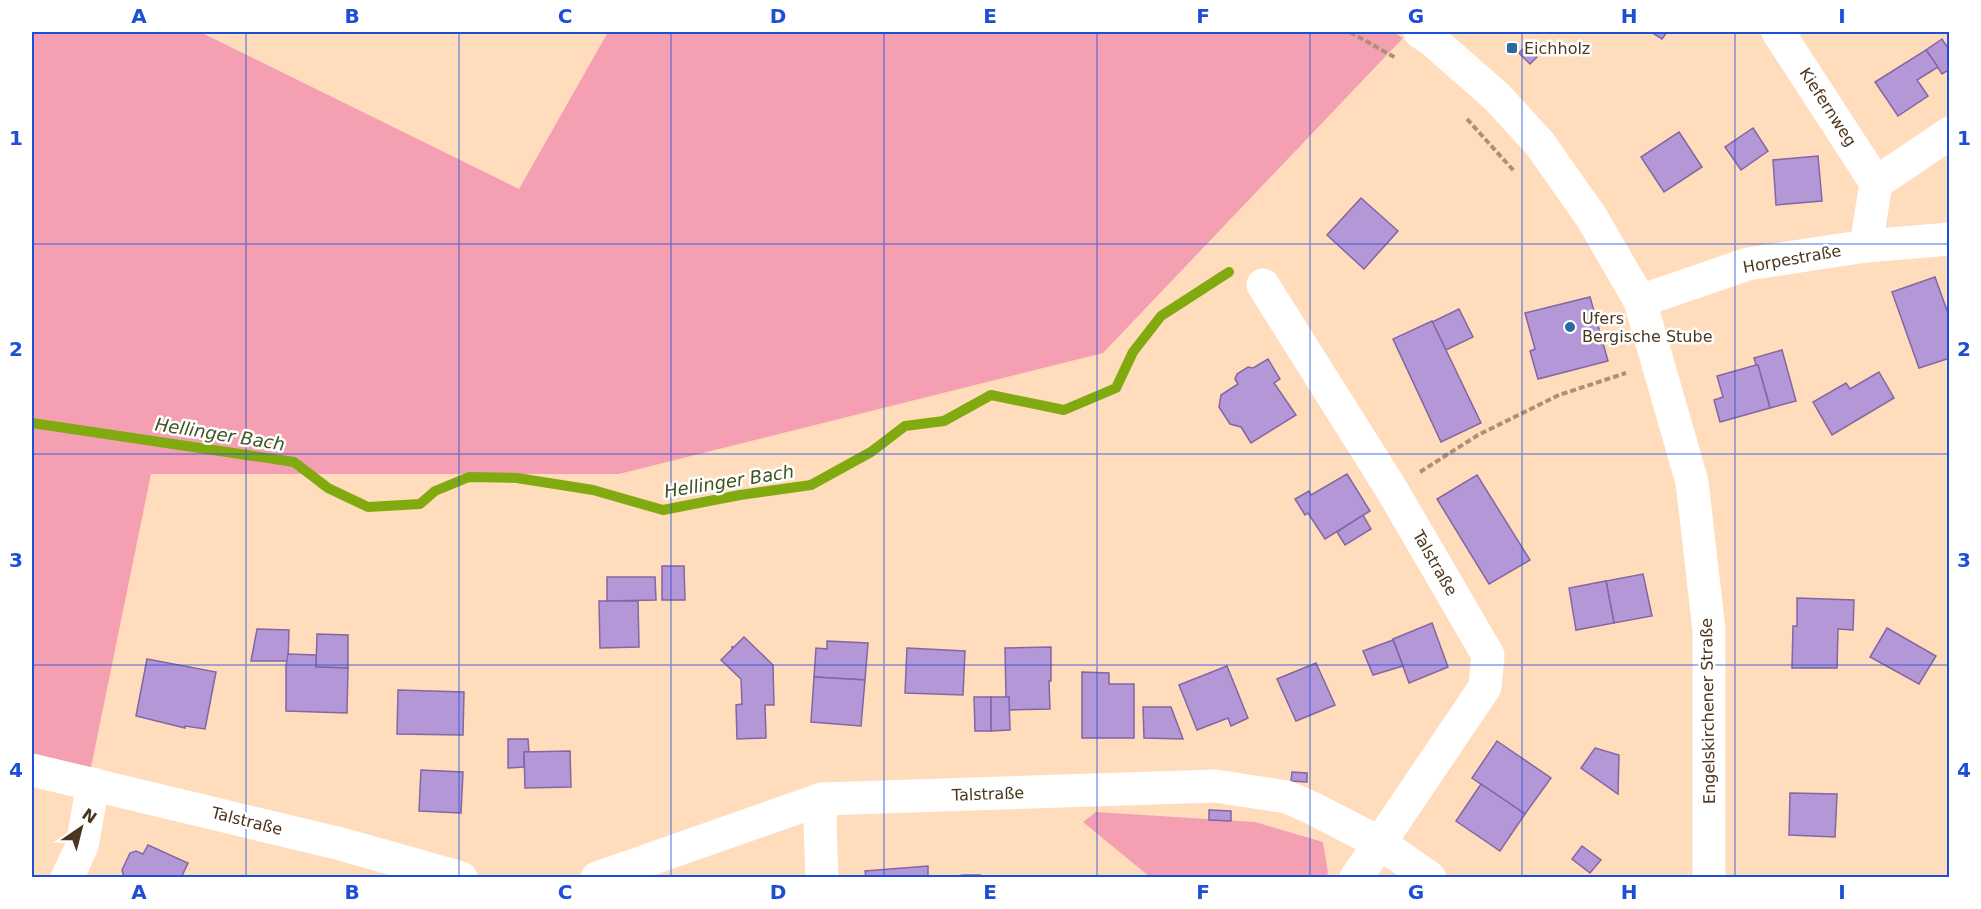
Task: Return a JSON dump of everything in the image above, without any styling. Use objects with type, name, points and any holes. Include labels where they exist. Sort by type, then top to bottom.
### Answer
[{"type":"street","name":"Engelskirchener Straße","points":[[1420,32],[1497,97],[1540,144],[1592,218],[1640,301],[1692,482],[1709,630],[1709,878]]},
{"type":"street","name":"Kiefernweg","points":[[1778,32],[1876,183]]},
{"type":"street","points":[[1866,246],[1876,183],[1950,133]]},
{"type":"street","name":"Horpestraße","points":[[1640,301],[1748,264],[1866,246],[1950,238]]},
{"type":"street","name":"Talstraße","points":[[1263,285],[1392,490],[1488,655],[1485,687],[1380,843]]},
{"type":"street","name":"Talstraße","points":[[32,770],[342,844],[461,878]]},
{"type":"street","points":[[67,878],[82,846],[93,784]]},
{"type":"street","name":"Talstraße","points":[[597,878],[822,799],[1215,786],[1287,797],[1380,843],[1430,878]]},
{"type":"street","points":[[822,799],[820,823],[822,878]]},
{"type":"street","points":[[1356,878],[1380,843]]},
{"type":"path","points":[[1350,32],[1399,60]]},
{"type":"path","points":[[1460,112],[1516,173]]},
{"type":"path","points":[[1392,490],[1478,435],[1559,395],[1659,361]]},
{"type":"shaded area","points":[[32,32],[200,32],[519,189],[608,32],[1393,32],[1403,38],[1103,353],[619,474],[151,474],[89,777],[32,763]]},
{"type":"shaded area","points":[[1096,812],[1255,822],[1323,842],[1328,873],[1325,878],[1150,877],[1083,822]]},
{"type":"building","points":[[1651,32],[1667,32],[1662,39]]},
{"type":"building","points":[[1942,39],[1950,51],[1950,69],[1942,74],[1926,50]]},
{"type":"building","points":[[1526,46],[1537,57],[1530,64],[1519,53]]},
{"type":"building","points":[[1926,50],[1938,67],[1917,80],[1928,96],[1898,116],[1875,82]]},
{"type":"building","points":[[1753,128],[1768,151],[1741,170],[1725,147]]},
{"type":"building","points":[[1679,132],[1702,167],[1664,192],[1641,157]]},
{"type":"building","points":[[1818,156],[1822,201],[1776,205],[1773,160]]},
{"type":"building","points":[[1361,198],[1398,231],[1364,269],[1327,235]]},
{"type":"building","points":[[1935,277],[1950,319],[1950,358],[1919,368],[1892,292]]},
{"type":"building","points":[[1590,297],[1608,361],[1538,379],[1530,351],[1535,349],[1525,313]]},
{"type":"building","points":[[1459,309],[1473,337],[1446,350],[1432,322]]},
{"type":"building","points":[[1432,321],[1481,423],[1441,442],[1393,339]]},
{"type":"building","points":[[1782,350],[1796,401],[1770,408],[1754,358]]},
{"type":"building","points":[[1268,359],[1280,379],[1274,383],[1296,415],[1251,443],[1241,427],[1230,424],[1219,407],[1221,395],[1238,384],[1235,379],[1237,374]]},
{"type":"building","points":[[1758,365],[1770,408],[1720,422],[1714,400],[1723,397],[1717,376]]},
{"type":"building","points":[[1879,372],[1894,398],[1832,435],[1813,402],[1846,383],[1850,389]]},
{"type":"building","points":[[1347,474],[1370,511],[1325,539],[1308,513],[1305,515],[1295,499],[1309,491],[1311,495]]},
{"type":"building","points":[[1477,475],[1530,560],[1489,584],[1437,499]]},
{"type":"building","points":[[1363,515],[1371,529],[1345,545],[1337,532]]},
{"type":"building","points":[[662,566],[684,566],[685,600],[662,600]]},
{"type":"building","points":[[1643,574],[1652,616],[1614,623],[1606,581]]},
{"type":"building","points":[[607,577],[655,577],[656,600],[607,601]]},
{"type":"building","points":[[1606,581],[1614,623],[1576,630],[1569,588]]},
{"type":"building","points":[[1797,598],[1854,600],[1853,630],[1838,629],[1837,668],[1792,668],[1793,626],[1797,626]]},
{"type":"building","points":[[599,601],[638,601],[639,647],[600,648]]},
{"type":"building","points":[[1432,623],[1448,667],[1409,683],[1393,639]]},
{"type":"building","points":[[1887,628],[1936,656],[1919,684],[1870,657]]},
{"type":"building","points":[[257,629],[289,630],[288,661],[251,661]]},
{"type":"building","points":[[317,634],[348,635],[348,668],[316,667]]},
{"type":"building","points":[[744,637],[773,665],[774,705],[765,705],[766,738],[737,739],[736,705],[742,704],[741,679],[721,660],[732,649],[732,646],[733,648]]},
{"type":"building","points":[[1393,640],[1403,666],[1373,675],[1363,651]]},
{"type":"building","points":[[827,641],[868,643],[865,680],[814,677],[816,648],[827,649]]},
{"type":"building","points":[[1051,647],[1050,709],[1009,710],[1009,697],[1006,697],[1005,648]]},
{"type":"building","points":[[907,648],[965,651],[963,695],[905,693]]},
{"type":"building","points":[[288,654],[316,655],[316,667],[348,668],[347,713],[286,711]]},
{"type":"building","points":[[147,659],[216,672],[205,729],[185,726],[185,728],[136,716]]},
{"type":"building","points":[[1316,663],[1335,705],[1296,721],[1277,679]]},
{"type":"building","points":[[1227,666],[1248,718],[1231,726],[1228,718],[1197,730],[1179,685]]},
{"type":"building","points":[[1082,672],[1109,673],[1109,684],[1134,684],[1134,738],[1082,738]]},
{"type":"building","points":[[814,677],[865,680],[861,726],[811,722]]},
{"type":"building","points":[[398,690],[464,692],[463,735],[397,734]]},
{"type":"building","points":[[974,697],[991,697],[991,731],[975,731]]},
{"type":"building","points":[[991,697],[1009,697],[1010,730],[991,731]]},
{"type":"building","points":[[1143,707],[1171,707],[1183,739],[1144,738]]},
{"type":"building","points":[[508,739],[528,739],[529,752],[524,752],[524,767],[508,768]]},
{"type":"building","points":[[1497,741],[1551,778],[1525,814],[1472,778]]},
{"type":"building","points":[[1595,748],[1619,755],[1618,794],[1581,768]]},
{"type":"building","points":[[570,751],[571,787],[525,788],[524,752]]},
{"type":"building","points":[[421,770],[463,772],[461,813],[419,811]]},
{"type":"building","points":[[1292,772],[1307,773],[1307,782],[1291,781]]},
{"type":"building","points":[[1481,784],[1525,814],[1500,851],[1456,821]]},
{"type":"building","points":[[1790,793],[1837,794],[1835,837],[1789,835]]},
{"type":"building","points":[[1209,810],[1231,811],[1231,821],[1209,820]]},
{"type":"building","points":[[148,845],[188,863],[181,878],[124,877],[122,870],[130,853],[136,851],[143,854]]},
{"type":"building","points":[[1582,846],[1601,860],[1590,873],[1572,859]]},
{"type":"building","points":[[928,866],[928,878],[866,878],[865,871]]},
{"type":"building","points":[[980,875],[980,878],[941,878]]},
{"type":"waterway","name":"Hellinger Bach","points":[[32,423],[294,462],[328,488],[368,507],[420,504],[435,491],[469,477],[517,478],[593,490],[663,510],[740,495],[811,485],[871,452],[905,426],[944,421],[991,395],[1064,410],[1116,388],[1133,352],[1161,316],[1229,272]]},
{"type":"place","name":"Eichholz","points":[[1512,48]]},
{"type":"place","name":"Ufers Bergische Stube","points":[[1570,327]]}]
